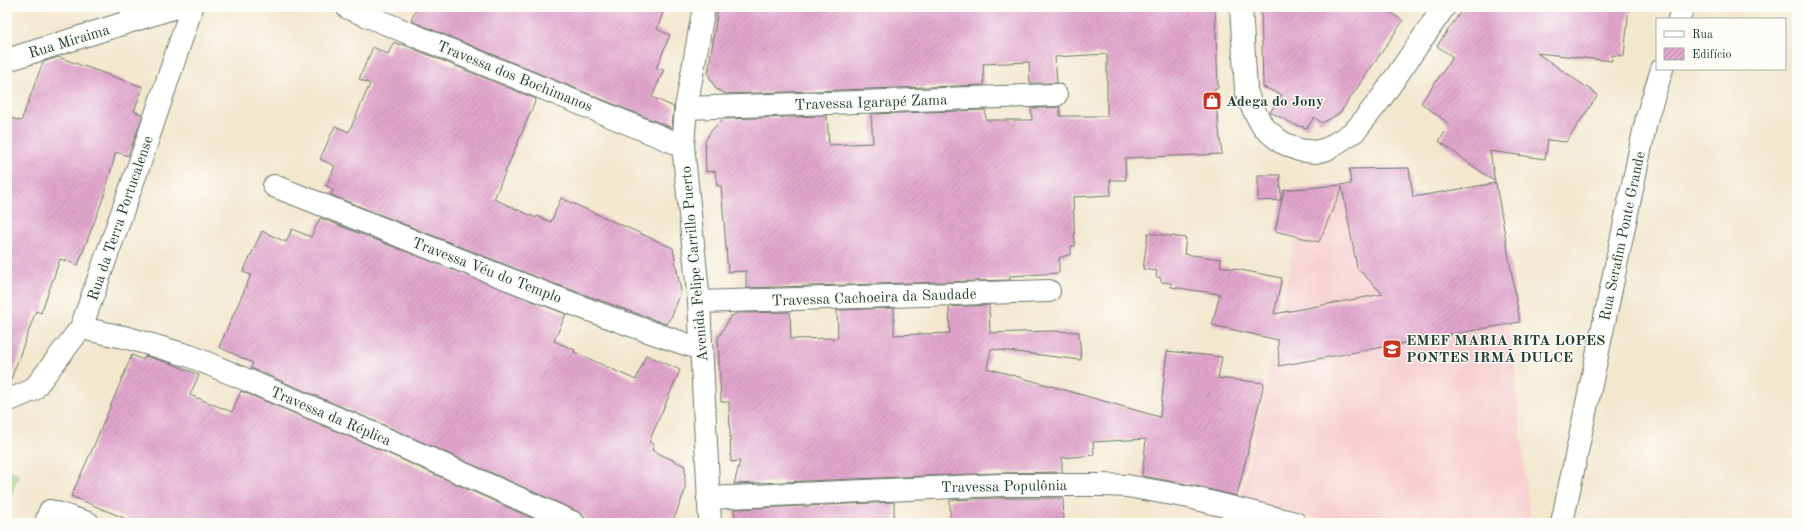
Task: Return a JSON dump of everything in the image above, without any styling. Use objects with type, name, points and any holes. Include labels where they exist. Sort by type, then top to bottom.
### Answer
[{"type":"street","name":"Rua Miraima","points":[[7,60],[176,7]]},
{"type":"street","name":"Rua da Terra Portucalense","points":[[7,401],[33,390],[81,328],[140,162],[192,7]]},
{"type":"street","name":"Travessa dos Bochimanos","points":[[349,7],[348,8],[683,146]]},
{"type":"street","name":"Avenida Felipe Carrillo Puerto","points":[[704,7],[686,108],[683,146],[699,302],[710,523]]},
{"type":"street","points":[[1241,7],[1246,90],[1251,105],[1263,127],[1281,142],[1299,150],[1315,152],[1327,149],[1355,131],[1380,100],[1444,7]]},
{"type":"street","points":[[1679,18],[1683,7]]},
{"type":"street","name":"Rua Serafim Ponte Grande","points":[[1562,523],[1647,116],[1662,70]]},
{"type":"street","name":"Travessa Igarapé Zama","points":[[686,108],[1056,95]]},
{"type":"street","name":"Travessa Véu do Templo","points":[[274,186],[479,268],[640,329],[702,349]]},
{"type":"street","name":"Travessa Cachoeira da Saudade","points":[[699,302],[1049,291]]},
{"type":"street","name":"Travessa da Réplica","points":[[81,328],[128,338],[190,356],[372,433],[574,523]]},
{"type":"street","name":"Travessa Populônia","points":[[708,498],[999,485],[1127,486],[1189,497],[1295,523]]},
{"type":"street","points":[[46,523],[50,510],[88,523]]},
{"type":"shaded area","name":"EMEF MARIA RITA LOPES PONTES IRMÃ DULCE","points":[[1409,168],[1413,197],[1496,183],[1530,523],[1338,523],[1241,500],[1306,188],[1351,184],[1349,169]]},
{"type":"green space","points":[[7,470],[18,474],[7,505]]},
{"type":"building","points":[[417,7],[665,7],[657,29],[670,35],[656,69],[664,69],[652,97],[674,107],[672,128],[411,21]]},
{"type":"building","points":[[718,7],[1215,7],[1218,88],[1214,89],[1222,154],[1125,158],[1126,180],[1110,180],[1111,195],[1073,197],[1075,246],[1071,246],[1071,254],[1059,258],[1059,273],[1010,276],[1010,280],[746,288],[746,271],[728,272],[721,186],[717,186],[715,171],[706,172],[705,142],[710,132],[723,119],[827,116],[829,145],[873,143],[871,114],[985,110],[986,120],[1032,120],[1031,108],[1060,107],[1060,116],[1107,116],[1107,54],[1055,57],[1057,83],[1030,83],[1029,62],[983,64],[984,85],[726,94],[716,89],[708,74]]},
{"type":"building","points":[[1261,7],[1383,7],[1403,21],[1340,113],[1322,123],[1314,117],[1307,128],[1295,125],[1270,112],[1282,95],[1263,87]]},
{"type":"building","points":[[1464,7],[1629,7],[1624,56],[1612,55],[1612,61],[1537,53],[1598,95],[1566,142],[1548,140],[1545,159],[1490,151],[1495,182],[1439,141],[1450,125],[1421,103],[1453,57],[1437,46]]},
{"type":"building","points":[[394,42],[536,99],[494,199],[536,218],[537,216],[551,222],[561,198],[673,248],[681,292],[672,316],[666,324],[544,280],[331,195],[333,189],[326,186],[335,166],[320,159],[335,126],[349,132],[370,84],[359,79],[373,47],[388,54]]},
{"type":"building","points":[[58,57],[143,87],[134,111],[143,115],[128,156],[116,152],[104,196],[78,265],[60,259],[41,313],[36,311],[10,382],[7,382],[7,117],[21,121],[43,62]]},
{"type":"building","points":[[1409,168],[1413,197],[1496,183],[1520,322],[1279,366],[1278,340],[1212,325],[1220,294],[1171,287],[1171,283],[1161,282],[1161,278],[1156,277],[1157,271],[1143,269],[1148,233],[1186,238],[1184,254],[1221,259],[1220,266],[1282,278],[1274,314],[1383,294],[1357,268],[1342,187],[1319,242],[1275,231],[1284,190],[1351,184],[1349,169]]},
{"type":"building","points":[[1258,175],[1280,175],[1281,200],[1258,201]]},
{"type":"building","points":[[320,218],[566,314],[554,341],[575,350],[574,352],[636,380],[646,355],[680,370],[649,442],[654,444],[652,450],[685,466],[685,491],[672,523],[586,523],[584,516],[579,512],[377,422],[251,368],[253,363],[219,347],[251,275],[243,272],[262,231],[286,242],[292,229],[311,237]]},
{"type":"building","points":[[989,305],[990,333],[1051,331],[1079,332],[1081,360],[991,349],[987,368],[1160,417],[1167,351],[1222,357],[1218,378],[1264,383],[1237,496],[1191,485],[1142,476],[1146,439],[1093,442],[1094,455],[1062,458],[1062,472],[998,473],[734,484],[740,461],[731,462],[729,402],[721,402],[718,338],[731,316],[739,313],[790,312],[791,339],[837,338],[837,310],[894,308],[894,335],[950,333],[949,307]]},
{"type":"building","points":[[132,355],[143,360],[145,356],[172,364],[199,375],[190,395],[232,412],[241,391],[367,444],[543,523],[136,523],[71,496]]},
{"type":"building","points":[[1063,498],[1064,523],[950,523],[950,500]]},
{"type":"building","points":[[894,502],[894,523],[735,523],[734,509]]},
{"type":"place","name":"Adega do Jony","points":[[1212,101]]},
{"type":"place","name":"EMEF MARIA RITA LOPES PONTES IRMÃ DULCE","points":[[1392,349]]}]
